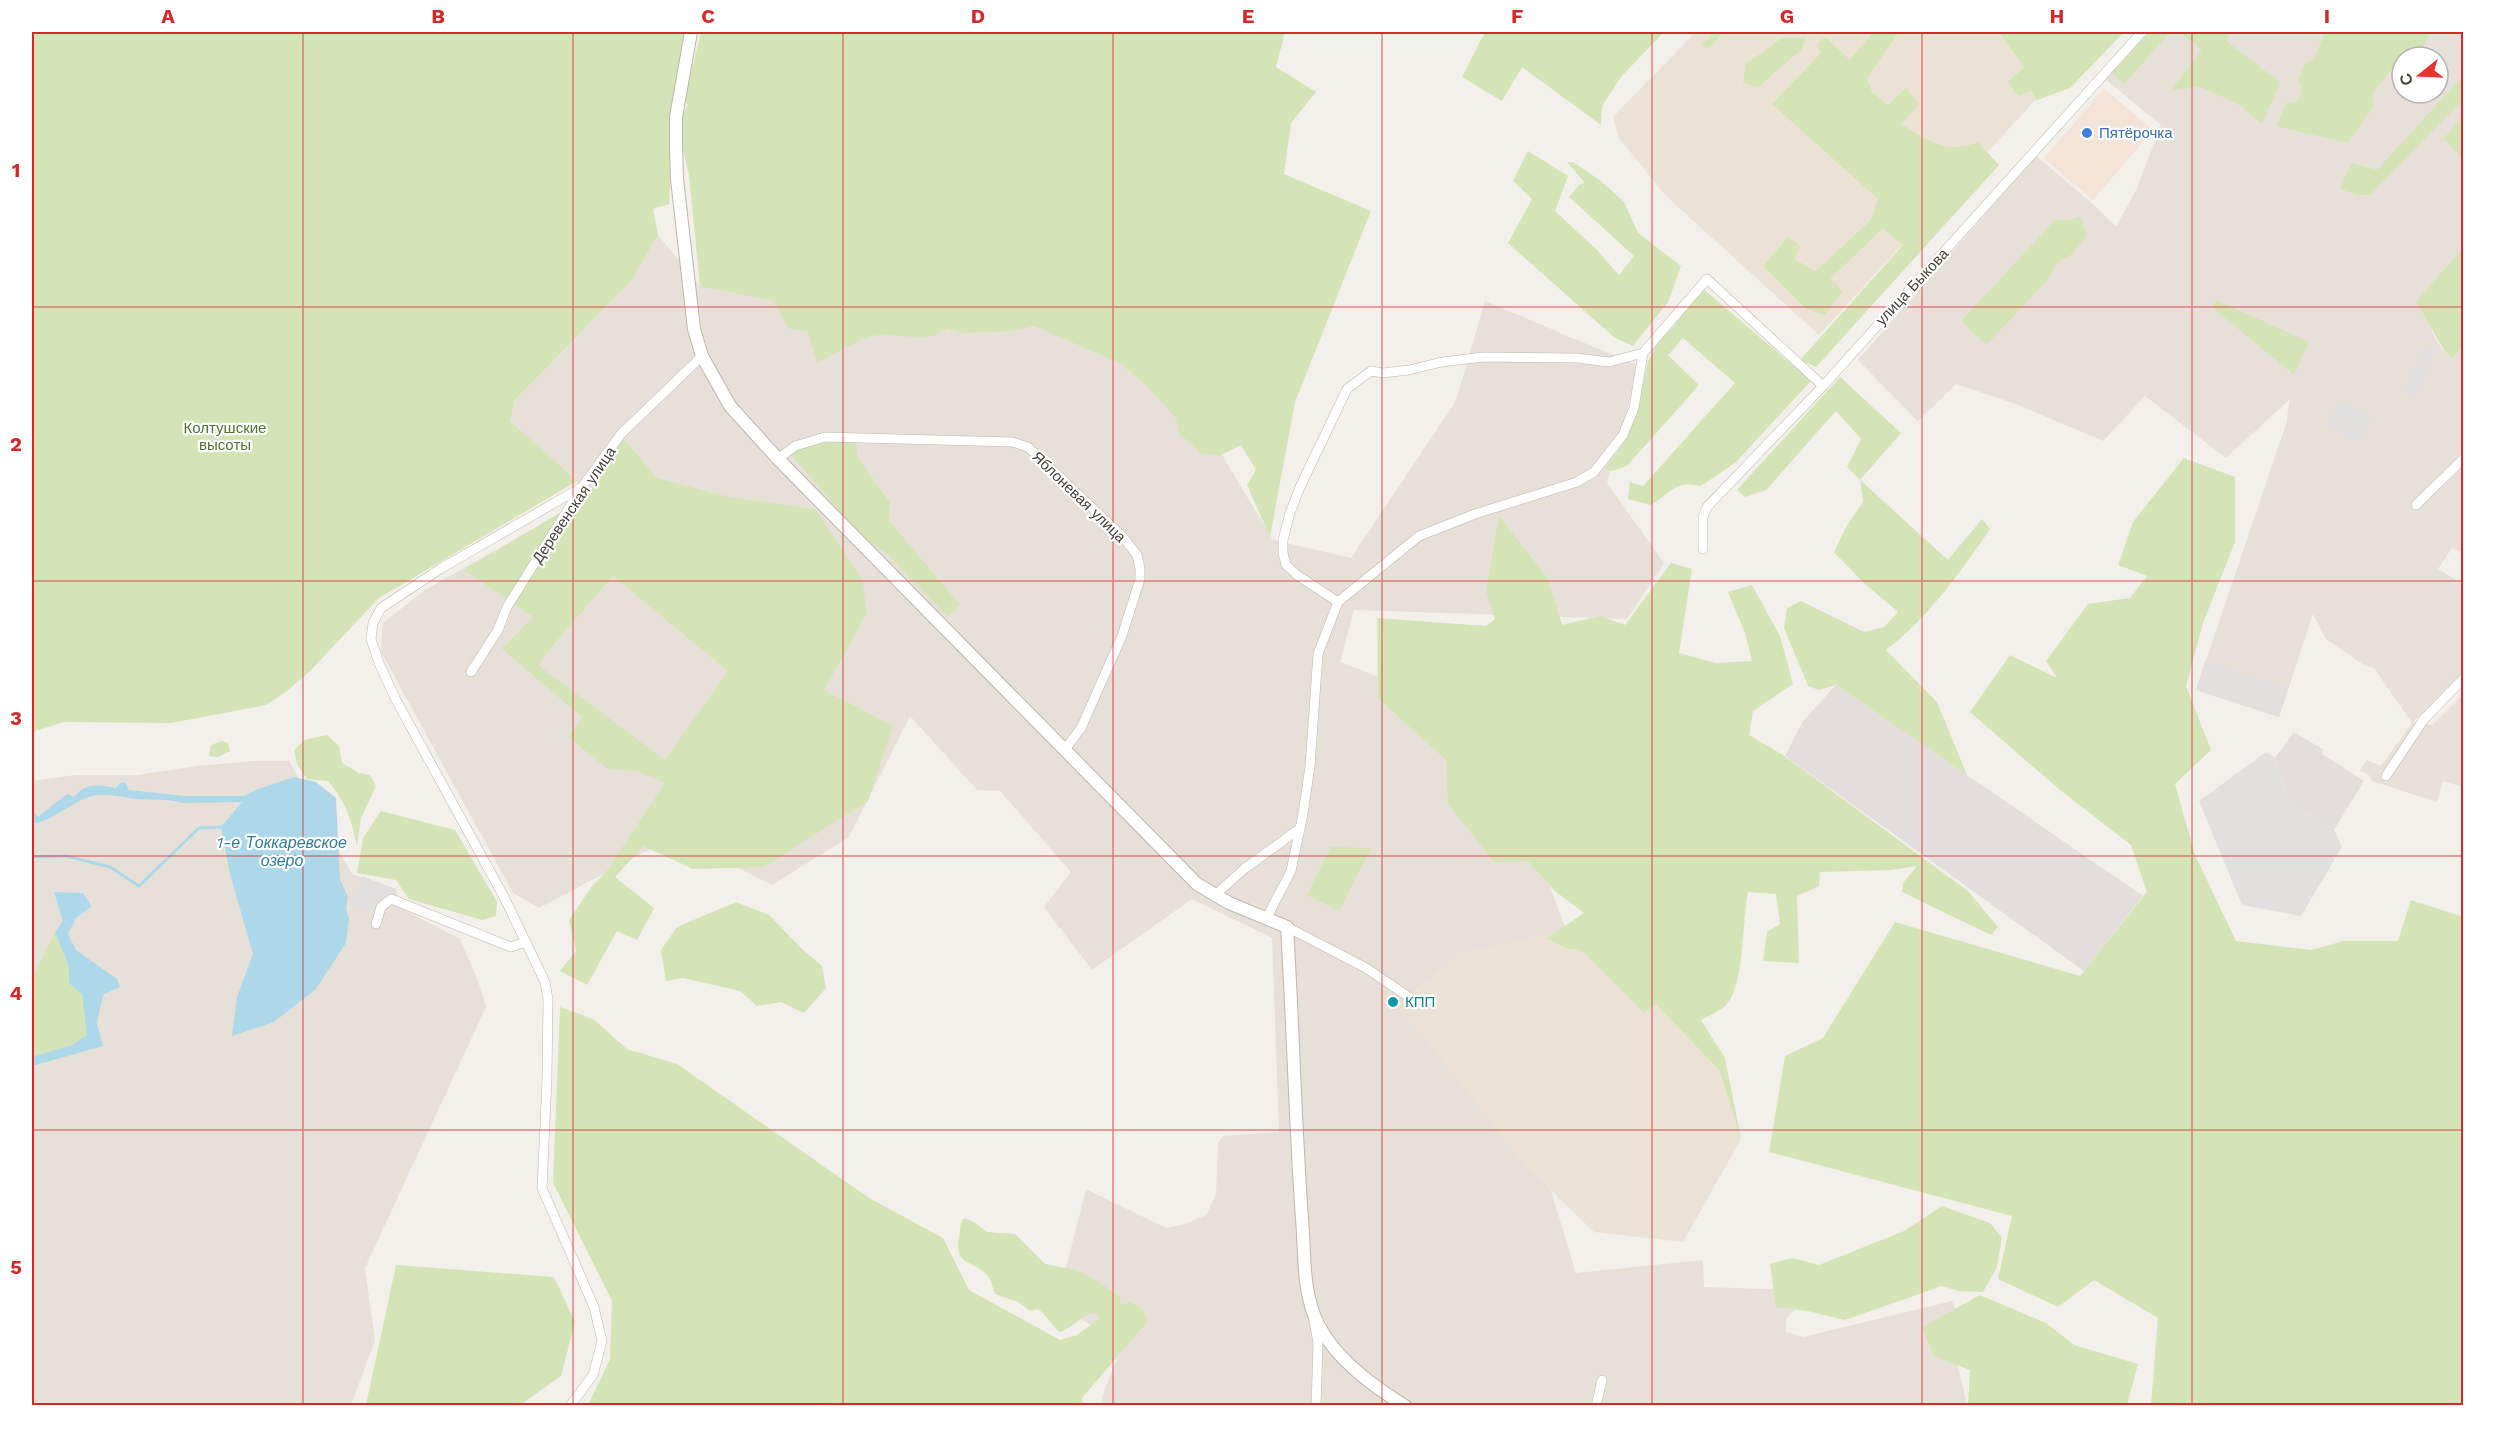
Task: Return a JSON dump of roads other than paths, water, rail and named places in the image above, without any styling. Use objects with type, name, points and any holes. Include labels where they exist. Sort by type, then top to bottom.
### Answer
[{"type":"street","points":[[691,32],[676,117],[676,156],[693,320],[702,356],[730,406],[778,459],[1066,748],[1197,884],[1214,896],[1287,927],[1366,968],[1409,997]]},
{"type":"street","name":"улица Быкова","points":[[1703,549],[1703,517],[1707,507],[1823,386],[2142,32]]},
{"type":"street","points":[[1266,919],[1291,871],[1310,766],[1318,654],[1338,602],[1419,537],[1475,514],[1577,482],[1594,472],[1623,435],[1634,408],[1643,353],[1707,279],[1823,386]]},
{"type":"street","points":[[1338,602],[1297,575],[1286,565],[1283,553],[1290,513],[1347,389],[1371,371],[1383,373],[1409,370],[1442,362],[1484,357],[1577,358],[1610,362],[1643,353]]},
{"type":"street","name":"Деревенская улица","points":[[471,672],[498,630],[507,607],[582,487],[621,434],[702,356]]},
{"type":"street","name":"Яблоневая улица","points":[[778,459],[795,446],[825,437],[1012,442],[1028,447],[1123,537],[1137,555],[1140,579],[1122,636],[1098,694],[1081,728],[1066,748]]},
{"type":"street","points":[[2416,505],[2463,458]]},
{"type":"street","points":[[570,1406],[593,1375],[602,1341],[594,1307],[542,1188],[548,999],[545,982],[504,897],[396,700],[371,639],[373,622],[381,608],[440,569],[582,487]]},
{"type":"street","points":[[2386,776],[2424,719],[2463,678]]},
{"type":"street","points":[[1214,896],[1244,869],[1299,829]]},
{"type":"street","points":[[376,924],[381,907],[391,899],[511,947],[526,942]]},
{"type":"street","points":[[1287,927],[1296,1145],[1306,1293],[1318,1343],[1316,1406]]},
{"type":"street","points":[[1311,1310],[1331,1344],[1362,1376],[1405,1406]]},
{"type":"street","points":[[1596,1406],[1602,1380]]},
{"type":"water","name":"1-е Токкаревское озеро","points":[[294,777],[316,782],[336,798],[340,879],[348,897],[346,908],[349,919],[346,943],[316,989],[274,1022],[232,1036],[237,997],[253,954],[230,874],[221,827],[242,802],[182,803],[99,795],[79,801],[46,820],[32,823],[32,808],[38,817],[67,794],[74,797],[88,787],[116,788],[120,783],[125,782],[129,790],[185,796],[244,796]]},
{"type":"water","points":[[54,892],[83,893],[92,906],[76,918],[68,934],[76,950],[117,979],[120,987],[103,995],[97,1023],[103,1046],[32,1066],[32,1057],[72,1045],[87,1035],[82,994],[69,983],[69,967],[55,932],[63,921]]},
{"type":"waterway","points":[[32,857],[66,856],[110,867],[139,886],[199,828],[221,827]]},
{"type":"place","name":"Пятёрочка","points":[[2087,133]]},
{"type":"place","name":"КПП","points":[[1393,1002]]},
{"type":"park label","name":"Колтушские высоты","points":[[225,436]]}]
